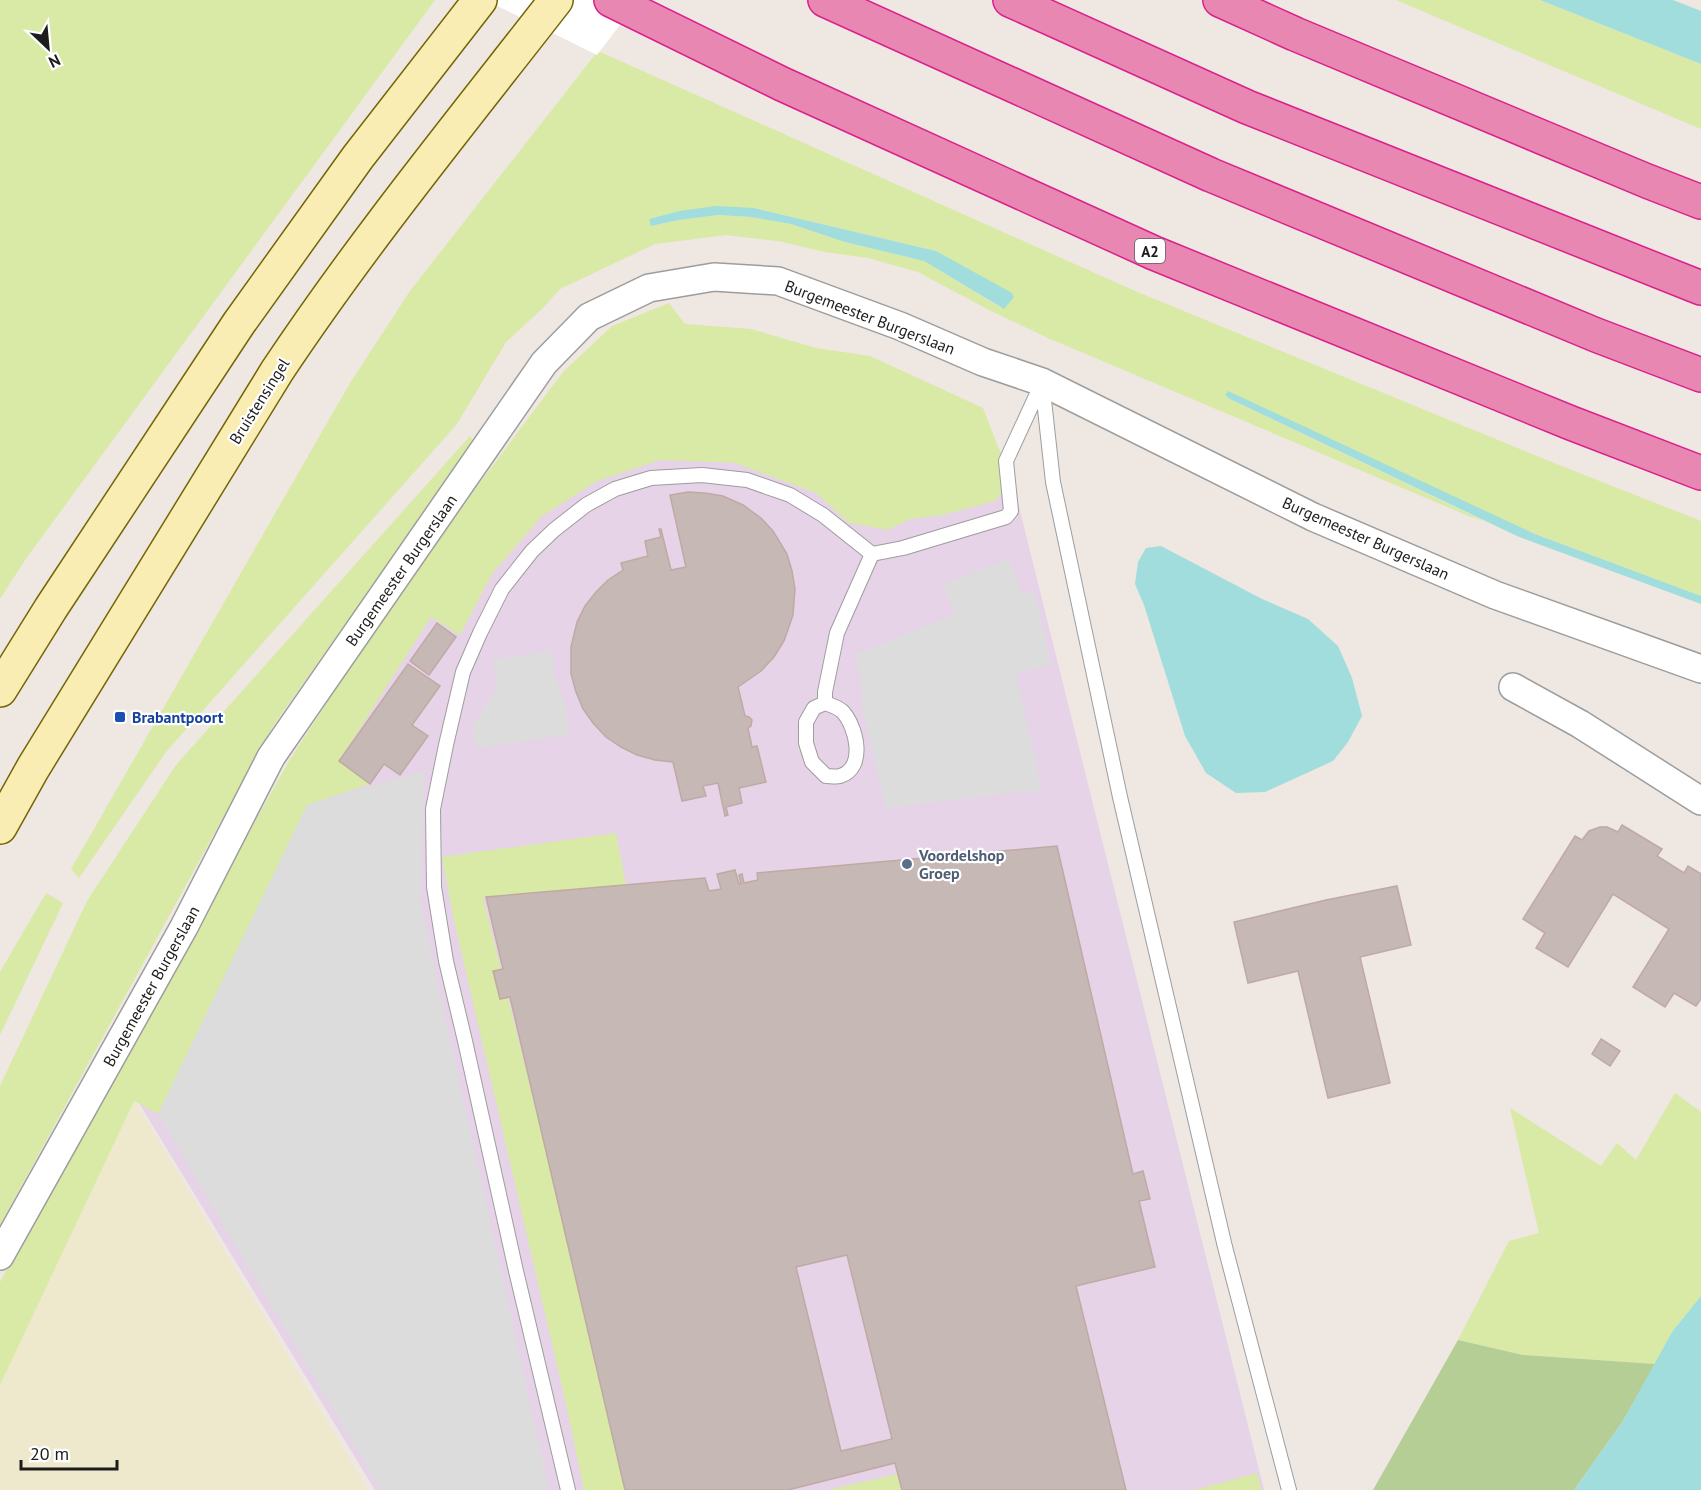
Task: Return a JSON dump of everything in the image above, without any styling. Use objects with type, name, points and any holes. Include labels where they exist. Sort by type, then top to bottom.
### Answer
[{"type":"highway","name":"A2","points":[[611,0],[782,84],[1154,253],[1571,423],[1701,473]]},
{"type":"highway","points":[[825,0],[1211,175],[1596,335],[1701,375]]},
{"type":"highway","points":[[1010,0],[1247,107],[1701,288]]},
{"type":"highway","points":[[1220,0],[1306,39],[1701,202]]},
{"type":"main road","points":[[0,690],[51,608],[239,323],[358,157],[480,0]]},
{"type":"main road","name":"Bruistensingel","points":[[0,827],[33,768],[277,371],[320,307],[556,0]]},
{"type":"street","name":"Burgemeester Burgerslaan","points":[[0,1256],[184,927],[271,757],[544,363],[589,317],[649,288],[714,277],[777,281],[900,326],[983,362],[1042,382],[1313,517],[1496,595],[1701,669]]},
{"type":"street","points":[[1513,687],[1580,724],[1701,801]]},
{"type":"lane","points":[[1042,382],[1053,482],[1120,797],[1225,1247],[1289,1490]]},
{"type":"lane","points":[[872,554],[903,548],[1006,517],[1011,511],[1006,461],[1042,382]]},
{"type":"lane","points":[[568,1490],[446,961],[434,887],[434,809],[463,672],[502,589],[532,551],[585,505],[615,489],[651,478],[702,475],[747,480],[790,495],[824,515],[872,554]]},
{"type":"lane","points":[[825,703],[825,692],[837,633],[872,554]]},
{"type":"lane","points":[[825,703],[842,711],[850,721],[855,737],[857,755],[852,768],[841,776],[826,776],[812,762],[806,743],[806,722],[814,708],[825,703]]},
{"type":"shaded area","points":[[568,426],[1015,491],[1264,1490],[375,1490],[134,1095],[289,809]]},
{"type":"shaded area","points":[[1009,559],[1022,594],[1034,591],[1051,665],[1016,673],[1042,790],[886,808],[862,707],[861,680],[855,655],[955,614],[943,585]]},
{"type":"shaded area","points":[[551,650],[570,734],[476,749],[473,725],[497,688],[493,660]]},
{"type":"shaded area","points":[[424,771],[420,902],[549,1490],[381,1490],[158,1114],[307,805]]},
{"type":"shaded area","points":[[134,1100],[368,1490],[0,1490],[0,1385]]},
{"type":"green space","points":[[0,0],[435,0],[25,560],[0,599]]},
{"type":"green space","points":[[1396,0],[1540,0],[1701,64],[1701,129]]},
{"type":"green space","points":[[598,51],[1135,291],[1701,521],[1701,596],[1535,534],[1230,399],[1484,521],[1471,517],[1048,338],[918,272],[868,258],[825,252],[778,241],[726,235],[655,244],[560,289],[506,342],[457,424],[166,752],[79,878],[71,869],[350,383],[410,291]],"holes":[[[754,208],[936,251],[1003,309],[924,261],[845,242],[791,224],[751,217],[718,215],[652,226],[649,219],[679,211]]]},
{"type":"green space","points":[[669,303],[685,324],[751,329],[816,348],[870,356],[983,408],[1007,465],[1008,483],[997,500],[942,515],[910,519],[888,530],[849,523],[816,493],[735,463],[660,460],[597,481],[542,516],[492,574],[460,635],[431,617],[339,761],[370,784],[307,805],[158,1114],[134,1101],[0,1385],[0,1282],[289,761],[358,655],[473,492],[563,372],[612,326]]},
{"type":"green space","points":[[470,436],[474,442],[273,726],[0,1225],[0,1086],[87,901],[176,765]]},
{"type":"green space","points":[[616,833],[626,885],[483,898],[631,1490],[584,1490],[453,916],[442,857]]},
{"type":"green space","points":[[46,893],[63,903],[0,1035],[0,972]]},
{"type":"green space","points":[[1675,1093],[1701,1112],[1701,1296],[1672,1332],[1655,1364],[1523,1355],[1458,1340],[1509,1241],[1539,1233],[1510,1108],[1601,1166],[1617,1143],[1636,1160]]},
{"type":"green space","points":[[1458,1340],[1523,1355],[1655,1364],[1623,1421],[1574,1490],[1373,1490]]},
{"type":"green space","points":[[906,1472],[911,1490],[828,1490]]},
{"type":"green space","points":[[1257,1473],[1261,1490],[1195,1490]]},
{"type":"water","points":[[1540,0],[1673,0],[1701,11],[1701,64]]},
{"type":"water","points":[[716,206],[754,208],[936,251],[1012,293],[1014,297],[1004,309],[924,261],[845,242],[791,224],[751,217],[718,215],[651,226],[649,219],[679,211]]},
{"type":"water","points":[[1228,391],[1535,534],[1701,596],[1701,604],[1519,537],[1230,399],[1225,395]]},
{"type":"water","points":[[1161,546],[1262,599],[1308,619],[1338,646],[1352,678],[1362,716],[1348,742],[1333,761],[1265,792],[1236,793],[1206,773],[1185,736],[1144,605],[1135,584],[1138,562],[1146,548]]},
{"type":"water","points":[[1701,1296],[1701,1490],[1574,1490],[1623,1421],[1672,1332]]},
{"type":"pier","points":[[485,0],[639,0],[597,55]]},
{"type":"building","points":[[688,492],[723,496],[743,505],[761,518],[773,531],[787,554],[795,589],[793,615],[784,641],[761,671],[738,687],[745,716],[752,720],[748,728],[752,747],[757,746],[766,782],[739,788],[742,803],[726,807],[728,815],[725,816],[718,783],[703,786],[706,796],[682,801],[673,762],[637,755],[606,737],[583,709],[571,674],[571,647],[577,622],[585,606],[596,592],[623,570],[621,563],[648,556],[645,541],[661,537],[659,529],[661,529],[671,570],[686,567],[670,495]]},
{"type":"building","points":[[437,623],[456,637],[429,675],[410,661]]},
{"type":"building","points":[[408,664],[440,686],[412,725],[428,736],[400,775],[384,764],[370,784],[339,761]]},
{"type":"building","points":[[1622,825],[1662,849],[1657,856],[1684,873],[1688,866],[1701,874],[1701,999],[1696,1006],[1674,993],[1665,1007],[1633,987],[1669,929],[1613,894],[1568,967],[1536,948],[1545,933],[1523,919],[1575,836],[1582,840],[1589,831],[1600,827],[1607,827],[1618,832]]},
{"type":"building","points":[[1057,846],[1133,1174],[1143,1171],[1150,1199],[1139,1201],[1155,1267],[1076,1286],[1126,1490],[902,1490],[895,1463],[788,1490],[625,1490],[510,997],[500,999],[493,971],[503,969],[486,897],[705,878],[709,891],[721,889],[717,874],[735,870],[739,884],[741,884],[739,875],[742,874],[744,883],[758,880],[757,873]],"holes":[[[847,1255],[892,1439],[841,1451],[796,1267]]]},
{"type":"building","points":[[1397,886],[1411,945],[1360,957],[1390,1083],[1328,1098],[1298,971],[1248,983],[1234,922]]},
{"type":"building","points":[[1601,1039],[1620,1051],[1610,1066],[1592,1054]]},
{"type":"place","name":"Brabantpoort","points":[[120,717]]},
{"type":"place","name":"Voordelshop Groep","points":[[907,864]]}]
